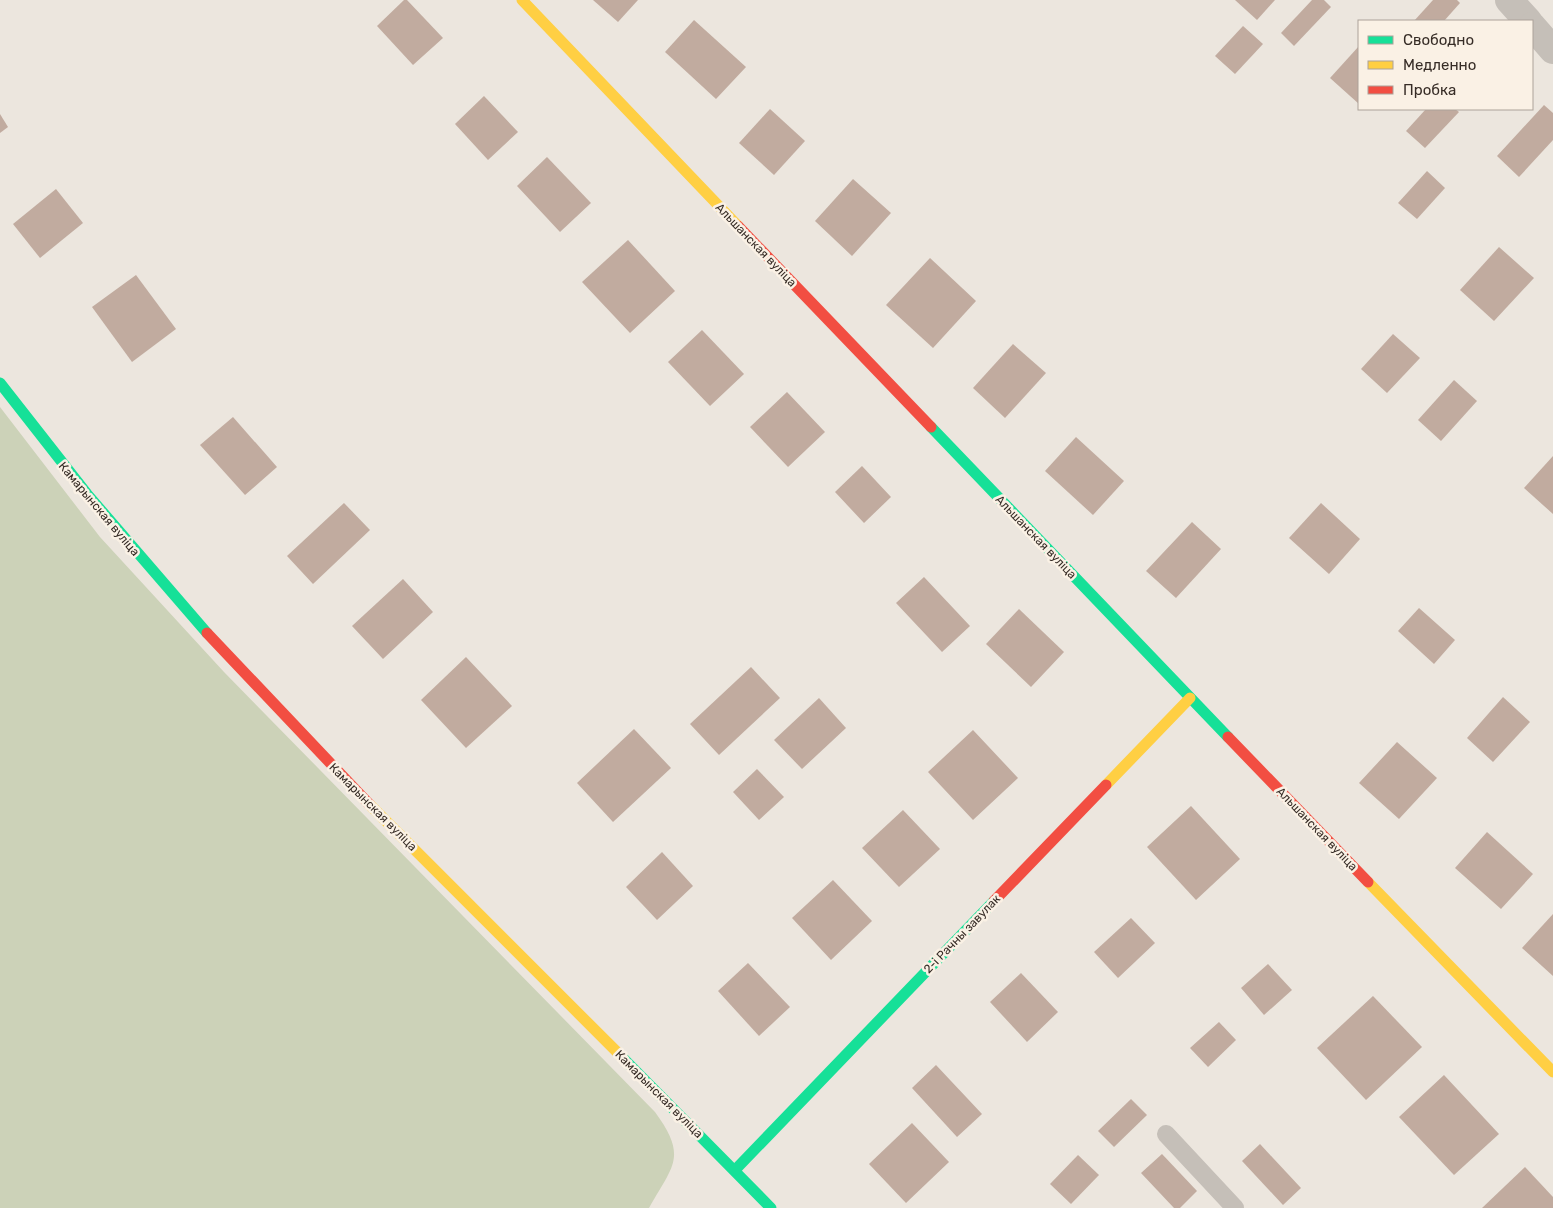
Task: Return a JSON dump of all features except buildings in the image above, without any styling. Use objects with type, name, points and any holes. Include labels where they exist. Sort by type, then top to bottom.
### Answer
[{"type":"street","name":"Альшанская вуліца","points":[[522,0],[1190,698],[1553,1072]]},
{"type":"street","points":[[1509,0],[1527,20]]},
{"type":"street","points":[[1533,27],[1553,50]]},
{"type":"street","name":"Камарынская вуліца","points":[[0,383],[49,449],[129,546],[223,651],[325,760],[771,1208]]},
{"type":"street","name":"2-і Рачны завулак","points":[[734,1170],[1190,698]]},
{"type":"lane","points":[[1166,1134],[1235,1208]]},
{"type":"green space","points":[[0,407],[100,537],[224,672],[655,1112],[665,1127],[674,1151],[670,1171],[649,1208],[0,1208]]},
{"type":"traffic: fast","points":[[0,383],[87,494],[207,633]]},
{"type":"traffic: fast","points":[[931,427],[1228,737]]},
{"type":"traffic: fast","points":[[735,1170],[994,901]]},
{"type":"traffic: fast","points":[[622,1057],[771,1208]]},
{"type":"traffic: slow","points":[[522,0],[738,226]]},
{"type":"traffic: slow","points":[[1106,785],[1190,698]]},
{"type":"traffic: slow","points":[[370,805],[622,1057]]},
{"type":"traffic: slow","points":[[1368,882],[1553,1072]]},
{"type":"traffic: jam","points":[[738,226],[931,427]]},
{"type":"traffic: jam","points":[[207,633],[370,805]]},
{"type":"traffic: jam","points":[[1228,737],[1368,882]]},
{"type":"traffic: jam","points":[[994,901],[1106,785]]}]
